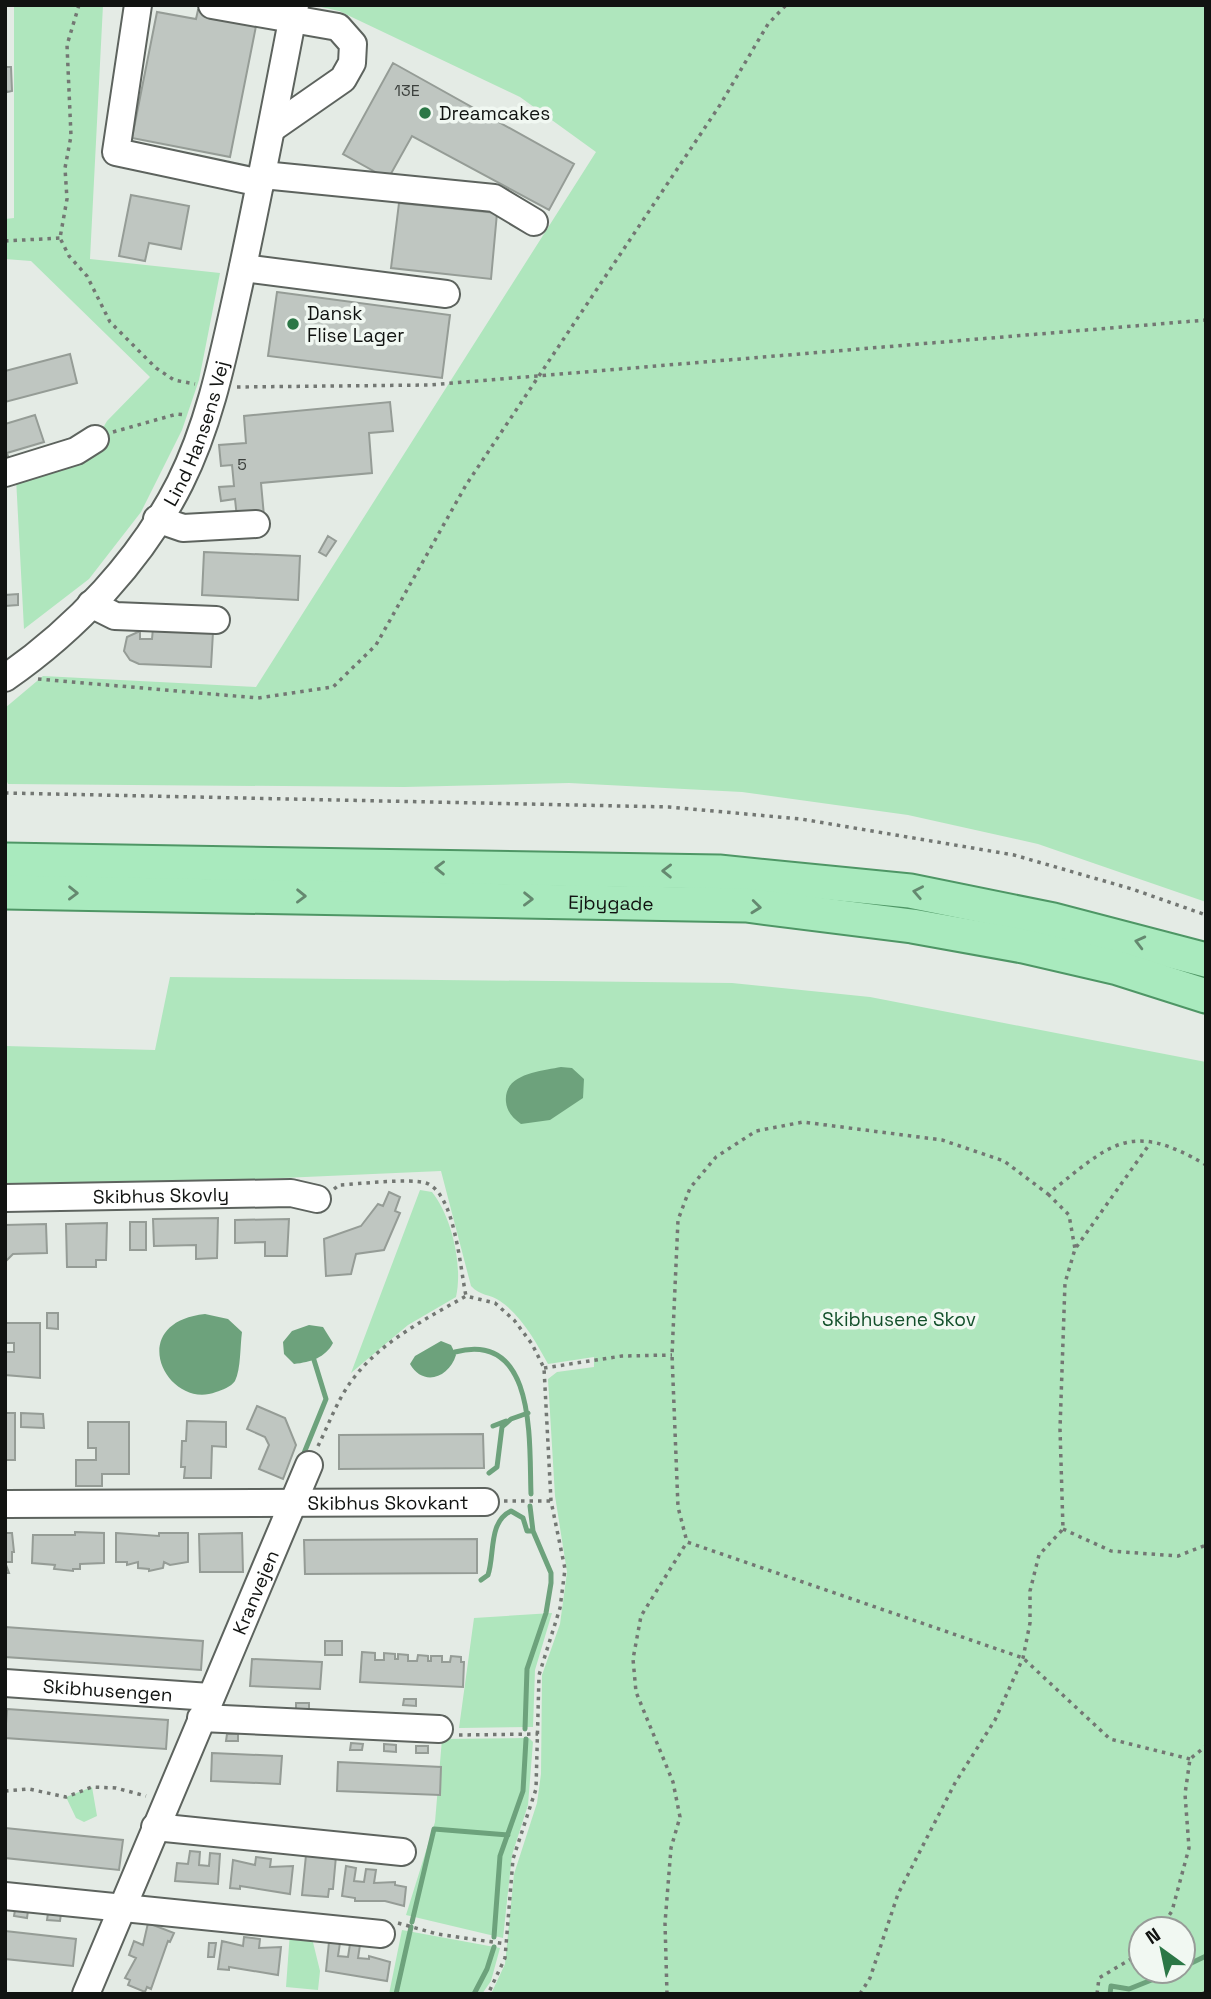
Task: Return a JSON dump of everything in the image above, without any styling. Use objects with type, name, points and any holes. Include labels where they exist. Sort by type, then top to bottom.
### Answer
[{"type":"main road","name":"Ejbygade","points":[[5,860],[719,872],[910,891],[1053,920],[1206,960]]},
{"type":"main road","name":"Ejbygade","points":[[5,892],[746,905],[912,926],[1023,946],[1118,968],[1206,996]]},
{"type":"street","points":[[138,5],[116,152],[262,179],[494,198],[534,222]]},
{"type":"street","points":[[212,5],[294,12],[338,27],[353,44],[352,63],[343,79],[274,127]]},
{"type":"street","name":"Lind Hansens Vej","points":[[5,678],[28,662],[91,604],[139,548],[180,482],[216,387],[274,127],[294,12]]},
{"type":"street","points":[[243,268],[446,294]]},
{"type":"street","points":[[5,473],[76,452],[95,439]]},
{"type":"street","points":[[157,520],[183,528],[256,524]]},
{"type":"street","points":[[91,604],[115,617],[216,620]]},
{"type":"street","name":"Skibhus Skovly","points":[[5,1198],[291,1193],[317,1199]]},
{"type":"street","name":"Kranvejen","points":[[86,1994],[309,1465]]},
{"type":"street","name":"Skibhus Skovkant","points":[[291,1504],[485,1502]]},
{"type":"street","points":[[5,1504],[291,1504]]},
{"type":"street","name":"Skibhusengen","points":[[5,1683],[205,1708]]},
{"type":"street","points":[[205,1708],[439,1729]]},
{"type":"street","points":[[155,1827],[401,1852]]},
{"type":"street","points":[[5,1896],[381,1934]]},
{"type":"path","points":[[79,5],[67,45],[71,136],[65,168],[67,199],[60,238],[69,256],[87,276],[110,322],[156,368],[174,380],[216,387],[429,385],[1206,320]]},
{"type":"path","points":[[28,662],[39,680],[258,698],[334,687],[376,645],[466,485],[720,105],[768,24],[786,5]]},
{"type":"path","points":[[5,241],[60,238]]},
{"type":"path","points":[[95,439],[131,425],[177,414],[206,418]]},
{"type":"path","points":[[5,793],[669,807],[801,819],[1014,855],[1132,889],[1206,915]]},
{"type":"path","points":[[667,1994],[664,1923],[671,1848],[680,1817],[673,1782],[636,1692],[634,1658],[641,1616],[687,1542],[678,1507],[672,1355],[678,1220],[690,1188],[716,1157],[756,1132],[803,1122],[942,1140],[1004,1161],[1048,1194],[1069,1215],[1075,1249]]},
{"type":"path","points":[[1048,1194],[1105,1149],[1136,1139],[1182,1151],[1206,1166]]},
{"type":"path","points":[[860,1994],[870,1978],[898,1894],[955,1783],[995,1720],[1023,1658],[1030,1623],[1030,1591],[1039,1555],[1063,1529],[1060,1429],[1065,1283],[1075,1249],[1151,1142]]},
{"type":"path","points":[[317,1199],[339,1185],[424,1182],[437,1189],[447,1203],[466,1296]]},
{"type":"path","points":[[309,1465],[349,1384],[375,1355],[408,1330],[466,1296],[495,1303],[514,1320],[532,1344],[544,1368],[551,1501],[565,1569],[560,1608],[539,1675],[536,1789],[513,1859],[505,1958],[488,1994]]},
{"type":"path","points":[[544,1368],[622,1356],[672,1355]]},
{"type":"path","points":[[485,1502],[551,1501]]},
{"type":"path","points":[[1063,1529],[1111,1552],[1178,1556],[1206,1545]]},
{"type":"path","points":[[687,1542],[1023,1658],[1110,1739],[1191,1759]]},
{"type":"path","points":[[439,1729],[452,1735],[538,1734]]},
{"type":"path","points":[[1169,1915],[1189,1848],[1185,1794],[1191,1759],[1206,1746]]},
{"type":"path","points":[[5,1791],[29,1789],[66,1797],[92,1787],[116,1788],[166,1801]]},
{"type":"path","points":[[381,1934],[392,1923],[506,1944]]},
{"type":"path","points":[[1097,1994],[1099,1978],[1127,1961]]},
{"type":"green space","points":[[14,5],[103,5],[90,259],[220,273],[199,380],[182,430],[141,512],[89,579],[24,629],[16,478],[87,455],[107,421],[150,377],[31,261],[5,259],[5,219],[14,218]]},
{"type":"green space","points":[[312,5],[1206,5],[1206,902],[1038,844],[908,815],[742,792],[569,783],[404,787],[8,784],[5,777],[5,708],[43,676],[256,687],[596,152],[520,97],[339,11]]},
{"type":"green space","name":"Skibhusene Skov","points":[[170,977],[732,983],[870,997],[1206,1062],[1206,1994],[491,1994],[505,1964],[514,1874],[537,1803],[541,1774],[542,1675],[560,1624],[567,1572],[555,1496],[548,1379],[557,1372],[594,1367],[594,1357],[548,1364],[515,1314],[500,1301],[478,1292],[471,1286],[441,1171],[5,1190],[5,1046],[155,1050]]},
{"type":"green space","points":[[420,1190],[432,1192],[450,1228],[457,1257],[456,1297],[408,1325],[351,1373]]},
{"type":"green space","points":[[552,1613],[535,1670],[533,1727],[459,1728],[474,1618]]},
{"type":"green space","points":[[529,1738],[533,1742],[528,1805],[512,1855],[503,1938],[406,1915],[435,1822],[442,1739]]},
{"type":"green space","points":[[92,1787],[97,1816],[84,1822],[76,1818],[66,1797]]},
{"type":"green space","points":[[402,1930],[500,1948],[491,1981],[482,1994],[389,1994]]},
{"type":"green space","points":[[290,1932],[311,1934],[320,1971],[318,1990],[286,1987]]},
{"type":"shaded area","points":[[561,1067],[572,1068],[584,1079],[583,1098],[550,1120],[521,1124],[507,1106],[507,1092],[511,1085],[525,1075]]},
{"type":"shaded area","points":[[205,1314],[228,1319],[242,1332],[240,1357],[233,1383],[216,1392],[198,1394],[182,1389],[169,1378],[161,1364],[160,1348],[165,1333],[180,1321]]},
{"type":"shaded area","points":[[309,1325],[323,1327],[333,1343],[317,1358],[294,1364],[284,1354],[283,1342],[292,1331]]},
{"type":"shaded area","points":[[441,1341],[451,1345],[456,1355],[453,1363],[435,1377],[422,1376],[410,1364],[415,1356]]},
{"type":"building","points":[[198,10],[257,21],[230,157],[132,138],[157,12],[196,19]]},
{"type":"building","points":[[393,63],[574,164],[549,210],[412,136],[388,179],[343,154]]},
{"type":"building","points":[[5,67],[11,67],[12,91],[7,92],[5,87]]},
{"type":"building","points":[[131,195],[189,206],[181,249],[149,243],[145,261],[119,256]]},
{"type":"building","points":[[399,203],[497,213],[491,279],[391,268]]},
{"type":"building","points":[[277,292],[450,315],[442,378],[268,356]]},
{"type":"building","points":[[70,354],[77,383],[5,402],[5,371]]},
{"type":"building","points":[[390,402],[393,431],[369,433],[372,473],[261,483],[264,516],[237,518],[235,499],[221,501],[219,487],[234,486],[232,465],[221,466],[219,445],[246,443],[244,416]]},
{"type":"building","points":[[35,415],[44,442],[7,453],[10,462],[5,464],[5,424]]},
{"type":"building","points":[[328,536],[336,541],[326,556],[319,552]]},
{"type":"building","points":[[204,552],[300,556],[298,600],[202,595]]},
{"type":"building","points":[[18,594],[18,605],[5,606],[5,595]]},
{"type":"building","points":[[153,628],[213,632],[211,667],[139,664],[130,660],[124,651],[127,637],[140,631],[140,639],[152,639]]},
{"type":"building","points":[[389,1192],[400,1197],[395,1211],[400,1213],[384,1250],[356,1254],[351,1274],[326,1276],[324,1239],[361,1226],[378,1204],[383,1206]]},
{"type":"building","points":[[218,1218],[217,1258],[196,1259],[196,1245],[154,1246],[153,1219]]},
{"type":"building","points":[[289,1219],[287,1256],[265,1256],[265,1242],[235,1243],[235,1220]]},
{"type":"building","points":[[130,1222],[146,1222],[146,1250],[130,1250]]},
{"type":"building","points":[[107,1223],[106,1260],[96,1260],[96,1267],[67,1267],[66,1224]]},
{"type":"building","points":[[46,1224],[47,1253],[13,1254],[5,1262],[5,1225]]},
{"type":"building","points":[[47,1313],[58,1313],[58,1329],[47,1328]]},
{"type":"building","points":[[5,1323],[40,1323],[40,1378],[5,1375],[5,1352],[14,1352],[14,1343],[5,1343]]},
{"type":"building","points":[[257,1406],[285,1418],[296,1445],[283,1479],[259,1469],[269,1445],[265,1437],[247,1429]]},
{"type":"building","points":[[5,1413],[15,1413],[15,1460],[5,1460]]},
{"type":"building","points":[[21,1413],[43,1414],[44,1428],[21,1427]]},
{"type":"building","points":[[187,1421],[226,1422],[226,1447],[212,1446],[211,1478],[184,1478],[185,1467],[181,1467],[182,1441],[186,1441]]},
{"type":"building","points":[[88,1422],[129,1422],[129,1474],[102,1474],[102,1486],[76,1486],[76,1460],[96,1460],[96,1448],[88,1448]]},
{"type":"building","points":[[483,1434],[484,1468],[339,1469],[339,1435]]},
{"type":"building","points":[[75,1532],[104,1533],[104,1563],[80,1564],[80,1569],[73,1571],[54,1569],[55,1565],[32,1563],[33,1535],[75,1535]]},
{"type":"building","points":[[5,1533],[12,1533],[12,1562],[5,1562]]},
{"type":"building","points":[[116,1533],[159,1536],[159,1533],[188,1533],[188,1562],[170,1565],[164,1562],[163,1568],[149,1571],[138,1568],[138,1562],[127,1565],[127,1562],[116,1562]]},
{"type":"building","points":[[242,1533],[243,1572],[200,1572],[199,1534]]},
{"type":"building","points":[[477,1539],[477,1573],[305,1574],[304,1540]]},
{"type":"building","points":[[5,1627],[203,1641],[201,1670],[5,1657]]},
{"type":"building","points":[[325,1641],[342,1641],[342,1655],[325,1655]]},
{"type":"building","points":[[362,1652],[375,1653],[375,1660],[384,1660],[384,1653],[395,1654],[395,1659],[398,1659],[398,1654],[408,1655],[408,1661],[417,1661],[418,1655],[428,1656],[428,1661],[431,1661],[431,1656],[442,1656],[442,1662],[450,1662],[451,1656],[461,1657],[461,1662],[464,1662],[463,1687],[360,1682]]},
{"type":"building","points":[[252,1659],[322,1662],[320,1689],[250,1686]]},
{"type":"building","points":[[404,1699],[416,1699],[416,1706],[403,1705]]},
{"type":"building","points":[[296,1703],[309,1703],[309,1710],[296,1710]]},
{"type":"building","points":[[7,1709],[168,1720],[166,1749],[5,1738]]},
{"type":"building","points":[[227,1734],[238,1734],[238,1741],[226,1741]]},
{"type":"building","points":[[351,1743],[363,1744],[362,1750],[350,1750]]},
{"type":"building","points":[[384,1744],[396,1745],[396,1752],[384,1751]]},
{"type":"building","points":[[416,1746],[428,1746],[428,1753],[416,1753]]},
{"type":"building","points":[[212,1753],[282,1756],[280,1784],[211,1781]]},
{"type":"building","points":[[338,1762],[441,1767],[440,1795],[337,1791]]},
{"type":"building","points":[[5,1828],[123,1840],[119,1870],[5,1858]]},
{"type":"building","points":[[190,1851],[200,1852],[199,1865],[209,1866],[210,1853],[220,1854],[218,1884],[175,1881],[177,1863],[188,1864]]},
{"type":"building","points":[[306,1855],[336,1856],[333,1889],[329,1889],[328,1897],[302,1895]]},
{"type":"building","points":[[256,1857],[271,1859],[270,1867],[293,1866],[290,1894],[240,1886],[240,1889],[230,1888],[233,1860],[255,1865]]},
{"type":"building","points":[[346,1866],[356,1868],[354,1881],[364,1882],[366,1869],[376,1870],[374,1883],[395,1882],[395,1885],[406,1887],[404,1906],[385,1901],[355,1901],[355,1898],[342,1896]]},
{"type":"building","points":[[15,1910],[28,1911],[27,1918],[14,1916]]},
{"type":"building","points":[[48,1913],[61,1914],[60,1921],[47,1920]]},
{"type":"building","points":[[148,1923],[174,1933],[170,1942],[168,1941],[151,1989],[147,1987],[145,1992],[128,1985],[130,1980],[125,1978],[136,1958],[129,1955],[134,1941],[143,1945]]},
{"type":"building","points":[[5,1931],[76,1939],[73,1966],[5,1959]]},
{"type":"building","points":[[244,1937],[260,1939],[259,1948],[281,1947],[278,1975],[229,1967],[229,1970],[218,1969],[222,1941],[243,1946]]},
{"type":"building","points":[[329,1942],[340,1943],[338,1956],[348,1957],[350,1944],[360,1945],[358,1958],[369,1959],[369,1956],[390,1962],[387,1981],[326,1971]]},
{"type":"building","points":[[209,1943],[216,1943],[214,1957],[208,1957]]},
{"type":"waterway","points":[[455,1352],[482,1350],[501,1358],[515,1374],[528,1421],[531,1494]]},
{"type":"waterway","points":[[302,1458],[326,1399],[314,1360]]},
{"type":"waterway","points":[[489,1473],[497,1467],[502,1427],[511,1419],[528,1413]]},
{"type":"waterway","points":[[493,1426],[506,1421]]},
{"type":"waterway","points":[[525,1729],[527,1669],[546,1613],[551,1583],[551,1573],[533,1531],[530,1506]]},
{"type":"waterway","points":[[481,1580],[488,1575],[495,1531],[504,1516],[511,1511],[523,1518],[527,1531],[533,1531]]},
{"type":"waterway","points":[[494,1937],[500,1856],[523,1791],[526,1739]]},
{"type":"waterway","points":[[412,1922],[434,1829],[508,1835]]},
{"type":"waterway","points":[[396,1994],[411,1927]]},
{"type":"waterway","points":[[474,1994],[487,1969],[494,1947]]},
{"type":"waterway","points":[[1197,1960],[1206,1956]]},
{"type":"waterway","points":[[1110,1994],[1111,1986],[1129,1989],[1139,1985]]},
{"type":"place","name":"Dreamcakes","points":[[425,113]]},
{"type":"place","name":"Dansk Flise Lager","points":[[293,324]]}]
